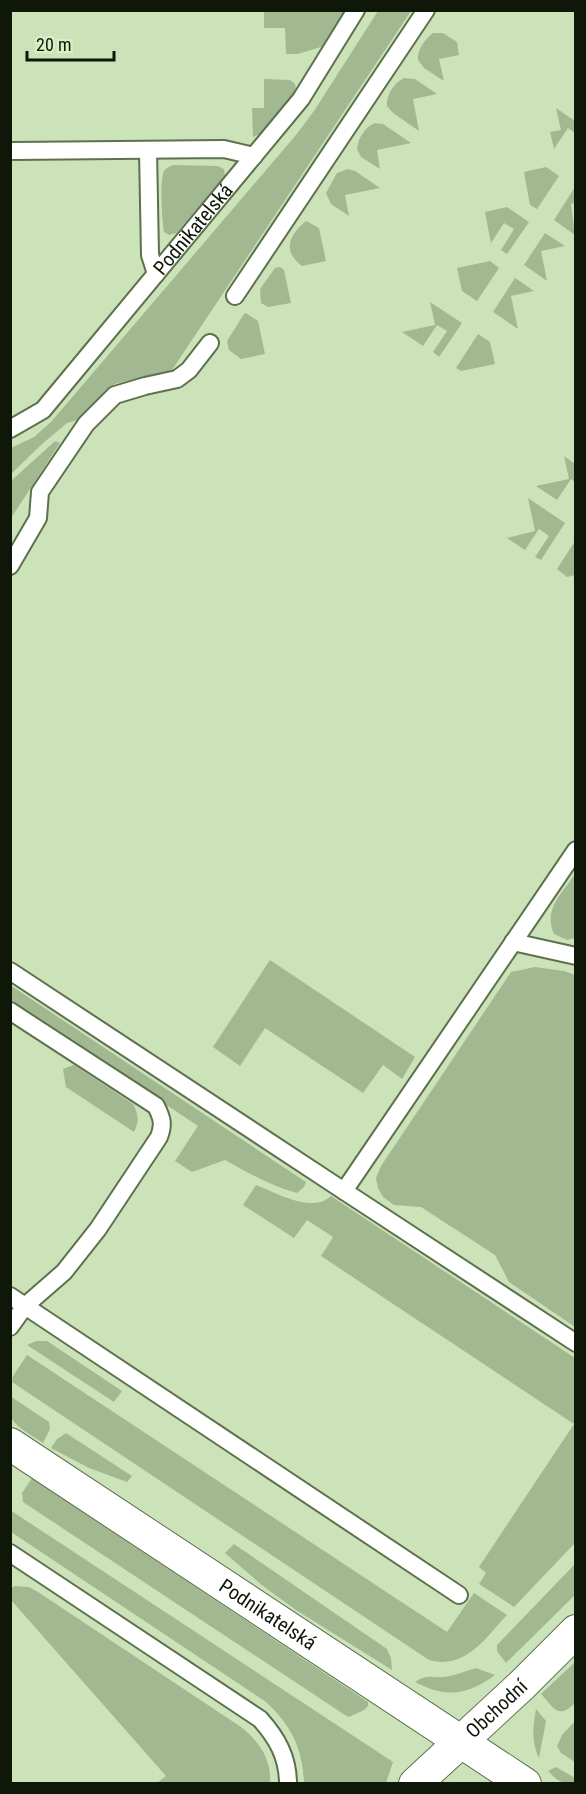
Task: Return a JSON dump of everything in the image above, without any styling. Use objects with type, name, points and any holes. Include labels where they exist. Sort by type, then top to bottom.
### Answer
[{"type":"street","name":"Podnikatelská","points":[[10,1444],[525,1784]]},
{"type":"street","name":"Obchodní","points":[[415,1784],[522,1685],[576,1631]]},
{"type":"lane","name":"Podnikatelská","points":[[10,429],[43,410],[254,156],[301,99],[356,10]]},
{"type":"lane","points":[[235,296],[426,10]]},
{"type":"lane","points":[[13,151],[224,149],[254,156]]},
{"type":"lane","points":[[148,150],[150,255],[156,274]]},
{"type":"lane","points":[[10,566],[38,518],[40,492],[86,424],[115,394],[177,379],[189,370],[210,343]]},
{"type":"lane","points":[[344,1191],[576,850]]},
{"type":"lane","points":[[513,942],[576,956]]},
{"type":"lane","points":[[10,971],[576,1343]]},
{"type":"lane","points":[[10,1011],[156,1106],[162,1118],[163,1127],[159,1137],[98,1229],[64,1272],[25,1306],[10,1327]]},
{"type":"lane","points":[[10,1296],[459,1595]]},
{"type":"lane","points":[[14,1560],[260,1719],[273,1733],[282,1748],[288,1772],[288,1784]]},
{"type":"green space","points":[[264,10],[346,11],[324,46],[298,54],[286,54],[285,28],[264,28]]},
{"type":"green space","points":[[378,11],[411,11],[172,370],[114,384],[81,419],[67,423],[11,474],[11,448],[34,437],[51,422],[296,135]]},
{"type":"green space","points":[[433,33],[443,33],[457,42],[459,55],[439,59],[444,81],[424,68],[418,60],[422,45]]},
{"type":"green space","points":[[404,78],[415,79],[437,94],[413,99],[419,131],[393,113],[387,106],[391,90]]},
{"type":"green space","points":[[264,79],[290,80],[295,84],[296,90],[263,133],[253,137],[252,108],[264,108]]},
{"type":"green space","points":[[556,108],[575,121],[575,133],[568,128],[554,149],[550,132],[561,130]]},
{"type":"green space","points":[[375,123],[383,124],[411,143],[377,150],[380,169],[361,157],[357,149],[363,133]]},
{"type":"green space","points":[[173,165],[218,166],[224,169],[225,176],[176,233],[169,235],[164,232],[162,186],[164,171]]},
{"type":"green space","points":[[546,167],[559,176],[537,209],[530,205],[524,172]]},
{"type":"green space","points":[[348,169],[355,171],[380,188],[345,195],[349,216],[331,204],[326,193],[337,173]]},
{"type":"green space","points":[[575,187],[575,203],[571,204],[575,235],[554,220]]},
{"type":"green space","points":[[507,207],[529,222],[507,254],[501,250],[514,229],[504,223],[491,243],[485,212]]},
{"type":"green space","points":[[306,221],[319,228],[326,261],[302,266],[292,255],[290,243],[295,232]]},
{"type":"green space","points":[[545,233],[565,246],[541,251],[547,281],[524,265]]},
{"type":"green space","points":[[490,261],[499,268],[477,301],[462,291],[457,268]]},
{"type":"green space","points":[[280,267],[284,270],[291,303],[268,307],[261,303],[260,289],[275,268]]},
{"type":"green space","points":[[515,278],[534,291],[511,296],[518,329],[493,312]]},
{"type":"green space","points":[[430,302],[462,323],[439,357],[433,352],[447,331],[437,325],[423,346],[402,332],[435,325]]},
{"type":"green space","points":[[246,313],[258,321],[265,354],[241,359],[229,350],[227,341]]},
{"type":"green space","points":[[478,334],[490,342],[495,364],[461,371],[456,368]]},
{"type":"green space","points":[[55,441],[60,443],[11,518],[11,481]]},
{"type":"green space","points":[[564,456],[575,464],[575,482],[571,479],[557,500],[536,486],[569,479]]},
{"type":"green space","points":[[528,498],[565,523],[541,560],[535,557],[549,536],[539,529],[525,550],[507,538],[535,531]]},
{"type":"green space","points":[[575,541],[575,575],[567,577],[557,569]]},
{"type":"green space","points":[[575,874],[575,938],[567,940],[554,934],[551,917],[552,909]]},
{"type":"green space","points":[[270,960],[415,1057],[402,1079],[383,1065],[363,1093],[265,1028],[240,1066],[213,1047]]},
{"type":"green space","points":[[535,967],[575,975],[575,1327],[509,1282],[495,1255],[421,1207],[394,1205],[383,1197],[376,1178],[381,1166],[511,972]]},
{"type":"green space","points":[[10,985],[306,1182],[304,1187],[297,1193],[287,1190],[260,1179],[225,1160],[192,1172],[175,1161],[198,1126],[11,1002]]},
{"type":"green space","points":[[74,1065],[133,1104],[138,1118],[134,1132],[66,1087],[63,1069]]},
{"type":"green space","points":[[256,1185],[304,1203],[323,1201],[331,1196],[575,1358],[575,1543],[514,1607],[479,1584],[486,1573],[479,1567],[574,1424],[321,1256],[333,1237],[307,1220],[294,1238],[243,1205]]},
{"type":"green space","points":[[36,1341],[47,1341],[122,1391],[114,1402],[27,1345]]},
{"type":"green space","points":[[27,1355],[447,1632],[474,1593],[507,1615],[474,1650],[464,1656],[442,1662],[429,1660],[12,1382],[13,1376]]},
{"type":"green space","points":[[10,1396],[49,1422],[50,1429],[43,1443],[13,1421],[10,1412]]},
{"type":"green space","points":[[66,1433],[132,1476],[127,1482],[89,1468],[51,1448],[57,1439]]},
{"type":"green space","points":[[32,1478],[368,1702],[368,1706],[349,1717],[345,1715],[23,1502],[22,1493]]},
{"type":"green space","points":[[10,1510],[393,1762],[386,1783],[304,1783],[301,1759],[294,1738],[266,1702],[11,1532]]},
{"type":"green space","points":[[234,1544],[387,1649],[391,1658],[392,1670],[296,1610],[263,1586],[225,1553]]},
{"type":"green space","points":[[575,1564],[575,1595],[506,1663],[497,1651],[497,1645]]},
{"type":"green space","points":[[29,1587],[38,1592],[241,1727],[263,1752],[269,1767],[270,1783],[157,1783],[166,1776],[11,1600],[11,1588]]},
{"type":"green space","points":[[575,1662],[575,1703],[564,1711],[556,1710],[541,1694]]},
{"type":"green space","points":[[476,1668],[495,1675],[475,1687],[456,1692],[436,1691],[415,1682],[426,1677],[456,1675]]},
{"type":"green space","points":[[536,1709],[546,1721],[539,1758],[533,1734]]},
{"type":"green space","points":[[575,1721],[575,1762],[561,1753],[557,1746],[562,1735]]},
{"type":"green space","points":[[556,1767],[575,1778],[575,1783],[560,1781],[548,1771]]}]
